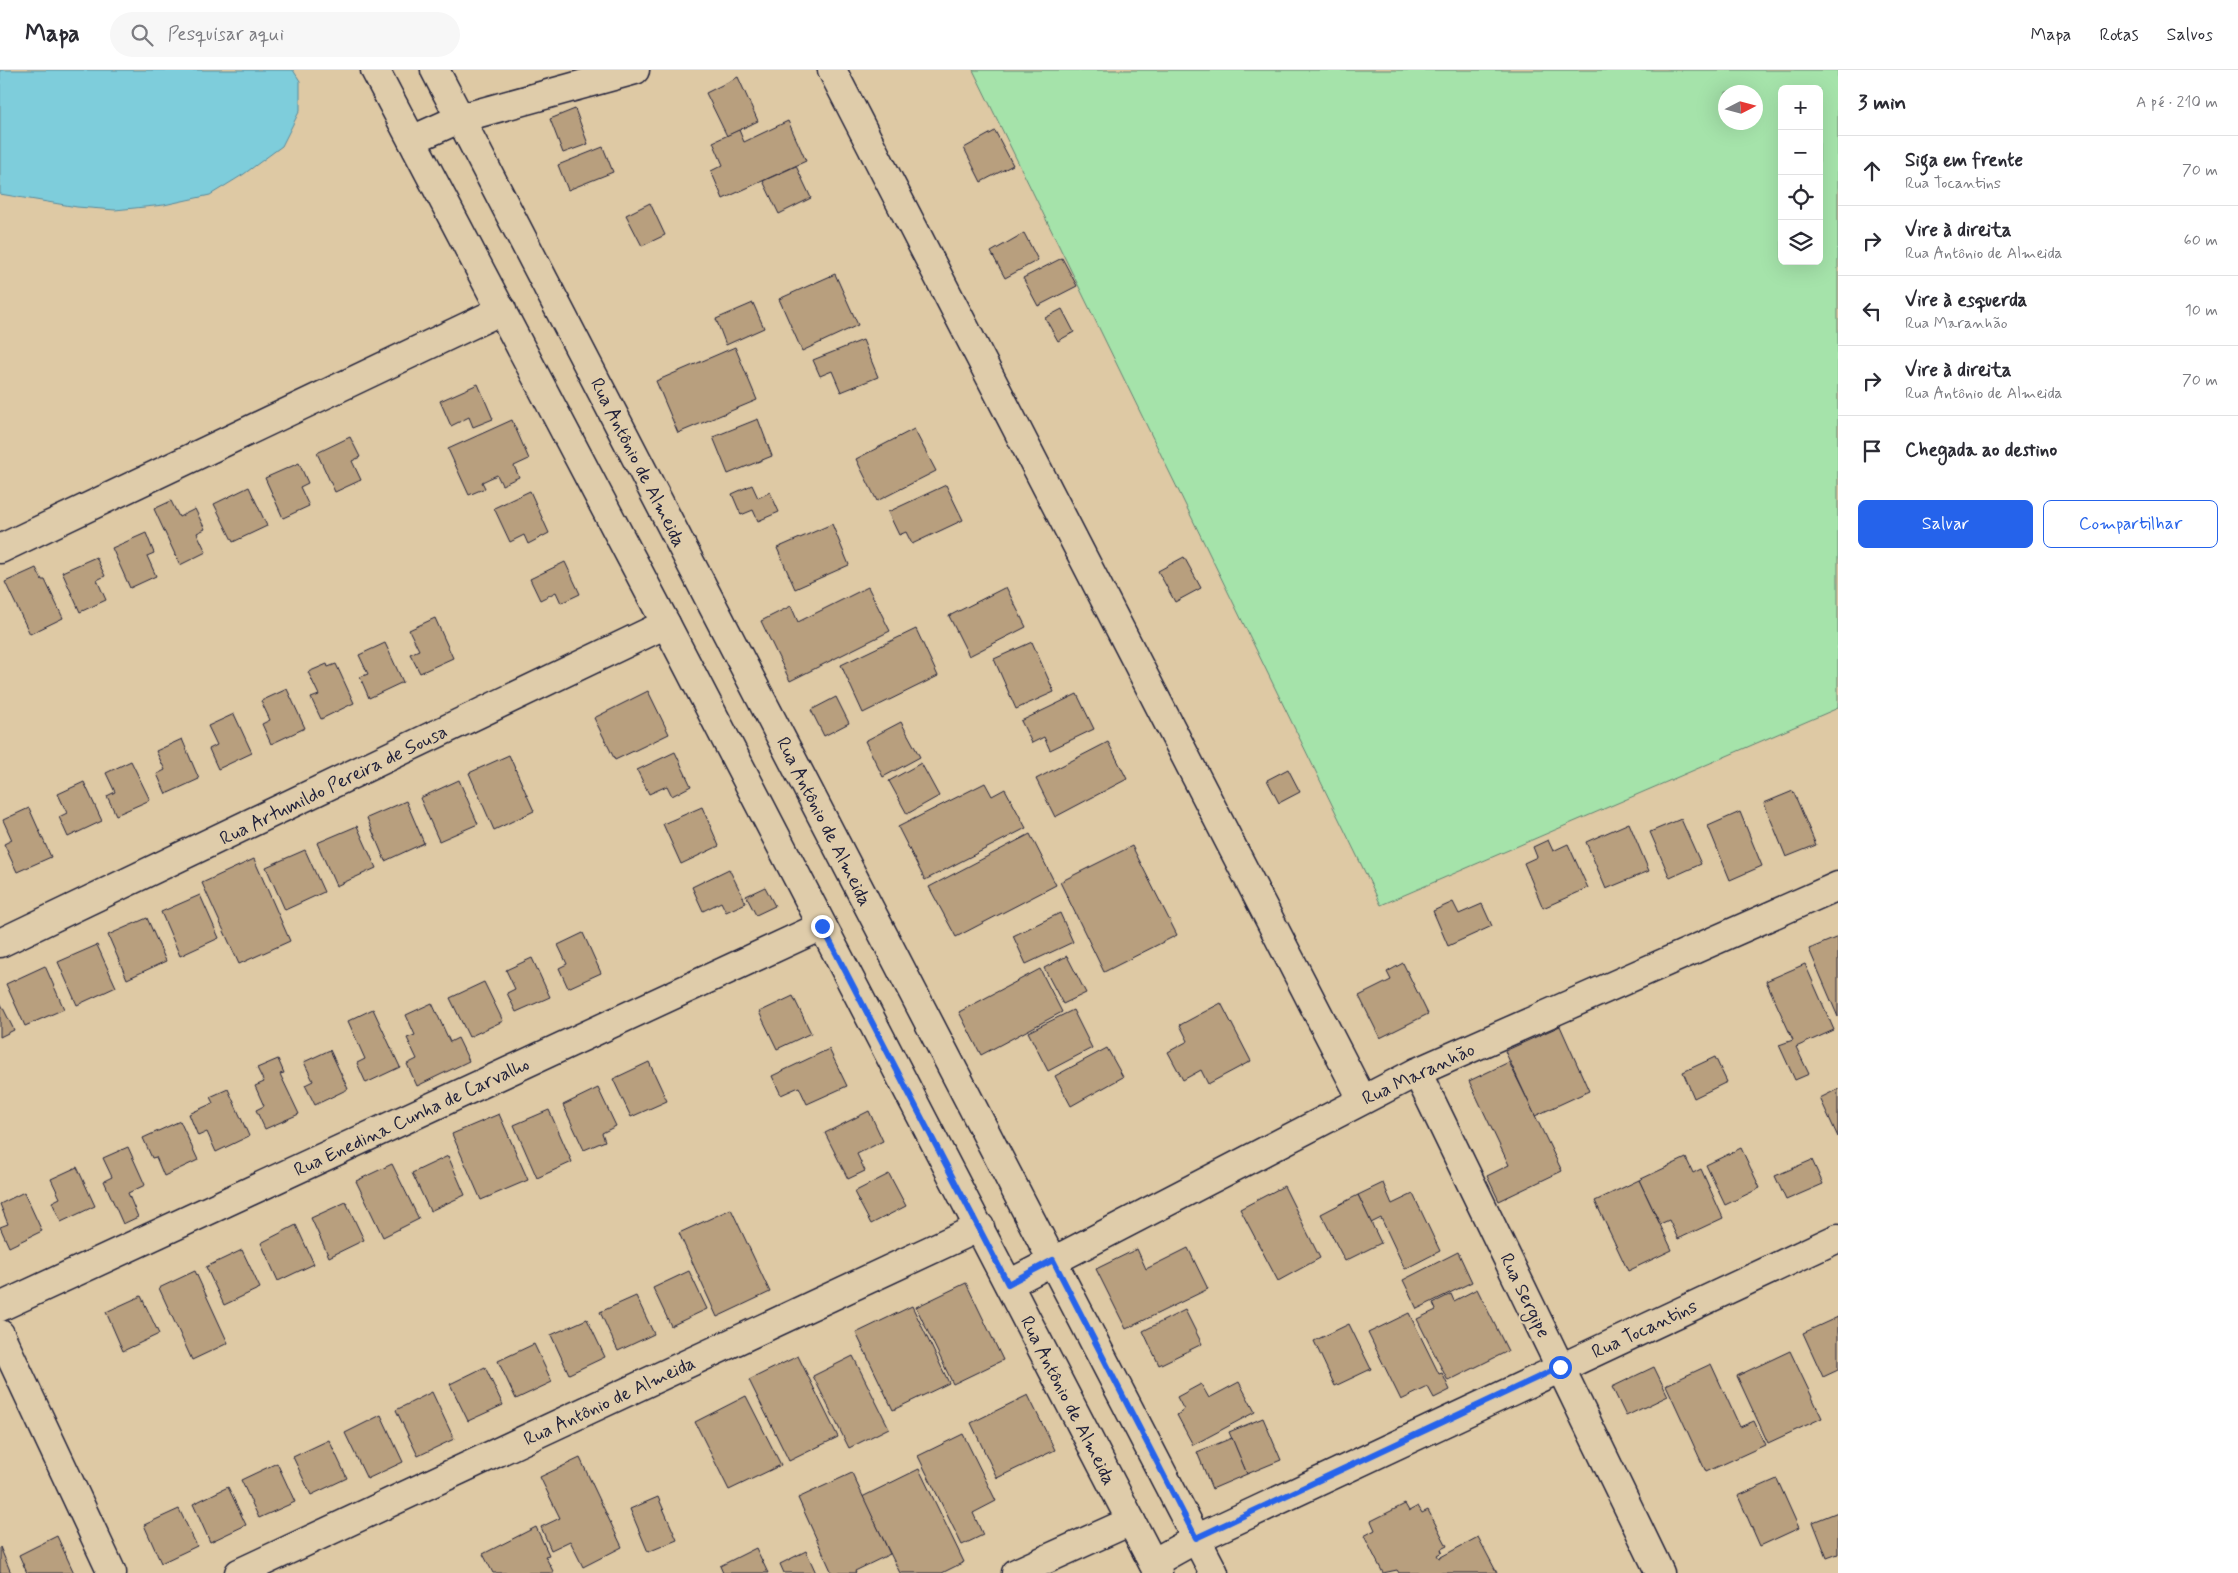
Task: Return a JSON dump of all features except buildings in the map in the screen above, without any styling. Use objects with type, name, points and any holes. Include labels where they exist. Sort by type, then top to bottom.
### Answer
[{"type":"street","name":"Rua Antônio de Almeida","points":[[375,70],[980,1227],[1155,1568]]},
{"type":"street","name":"Rua Antônio de Almeida","points":[[436,70],[1214,1573]]},
{"type":"street","points":[[412,140],[461,118],[635,70]]},
{"type":"street","points":[[832,70],[1362,1099]]},
{"type":"street","points":[[0,549],[502,310]]},
{"type":"street","name":"Rua Artumildo Pereira de Sousa","points":[[0,943],[666,624]]},
{"type":"street","name":"Rua Maranhão","points":[[1008,1284],[1417,1072],[1838,886]]},
{"type":"street","name":"Rua Enedina Cunha de Carvalho","points":[[0,1307],[822,926]]},
{"type":"street","name":"Rua Sergipe","points":[[1417,1072],[1660,1573]]},
{"type":"street","name":"Rua Antônio de Almeida","points":[[239,1573],[980,1227]]},
{"type":"street","name":"Rua Tocantins","points":[[1155,1568],[1196,1538],[1838,1238]]},
{"type":"street","points":[[0,1334],[112,1573]]},
{"type":"street","points":[[1016,1573],[1131,1521]]},
{"type":"green space","points":[[973,70],[1838,70],[1838,708],[1381,905]]},
{"type":"water","points":[[0,70],[293,70],[300,81],[300,110],[282,146],[244,174],[210,195],[164,205],[115,210],[77,207],[0,194]]},
{"type":"route","points":[[822,926],[1008,1284],[1053,1260],[1196,1538],[1560,1367]]}]
